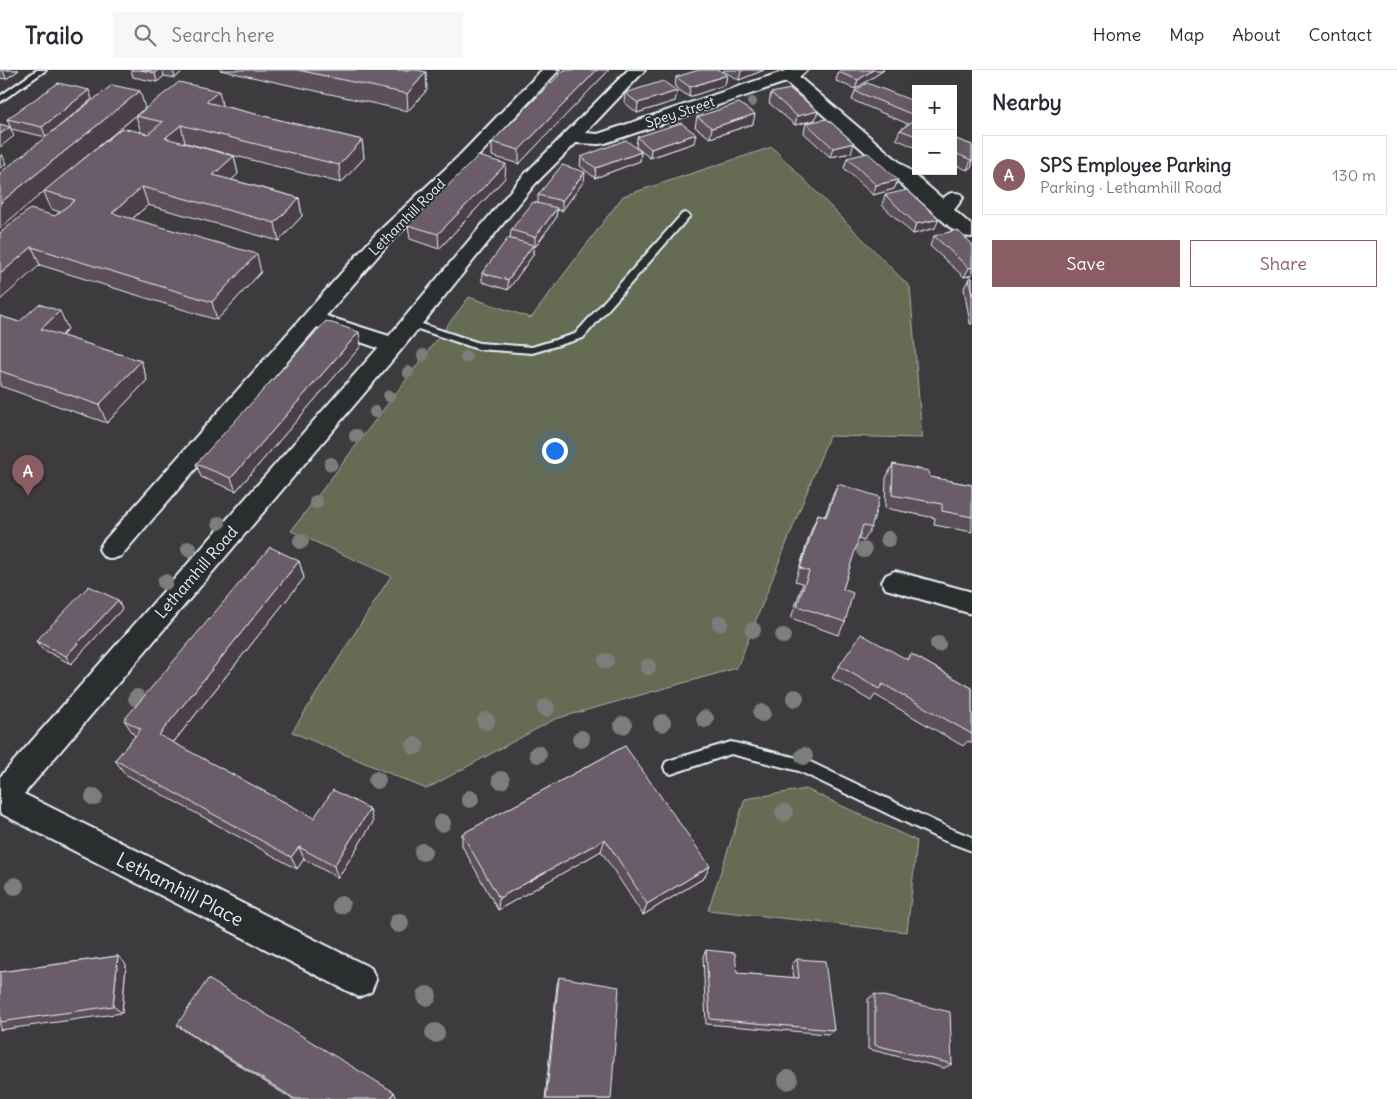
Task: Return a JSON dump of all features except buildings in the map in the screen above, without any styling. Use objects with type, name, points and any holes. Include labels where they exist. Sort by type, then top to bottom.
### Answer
[{"type":"street","name":"Lethamhill Road","points":[[112,549],[382,239],[474,164],[551,70]]},
{"type":"street","name":"Lethamhill Road","points":[[0,798],[393,345],[520,177],[570,137],[637,70]]},
{"type":"street","name":"Spey Street","points":[[570,137],[599,139],[794,73],[949,204],[967,232]]},
{"type":"street","points":[[312,319],[393,345]]},
{"type":"street","points":[[894,582],[972,603]]},
{"type":"street","name":"Lethamhill Place","points":[[0,798],[359,980]]},
{"type":"lane","points":[[0,100],[42,70]]},
{"type":"lane","points":[[410,323],[478,346],[514,349],[532,350],[579,336],[685,216]]},
{"type":"lane","points":[[671,767],[731,748],[801,765],[945,834],[972,844]]},
{"type":"green space","points":[[772,147],[910,287],[922,438],[829,436],[737,668],[555,719],[426,789],[292,732],[391,576],[291,531],[469,297],[531,318],[623,196]]},
{"type":"green space","points":[[806,789],[917,841],[907,932],[708,910],[745,799]]},
{"type":"place","name":"SPS Employee Parking","points":[[28,496]]}]
